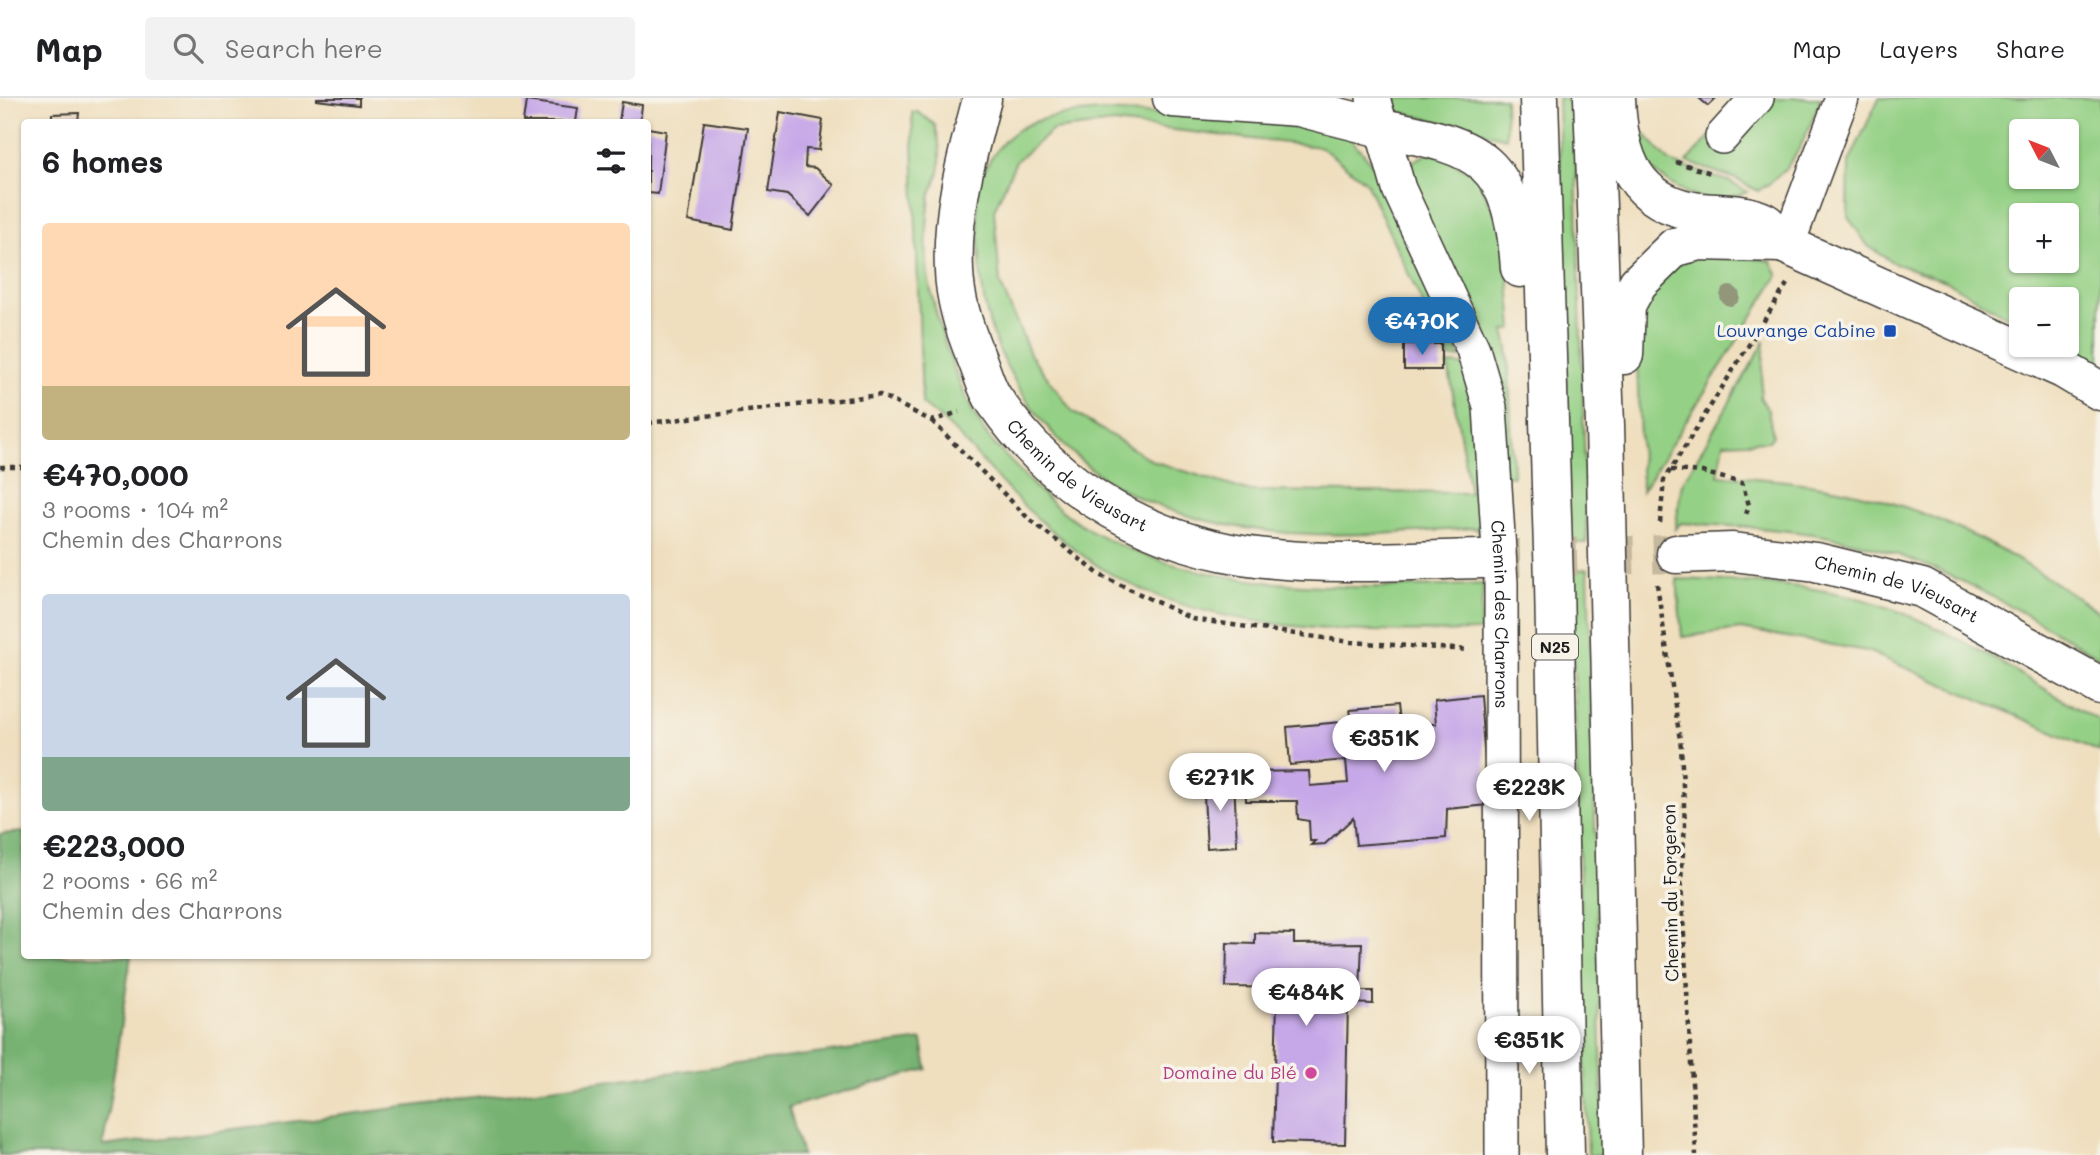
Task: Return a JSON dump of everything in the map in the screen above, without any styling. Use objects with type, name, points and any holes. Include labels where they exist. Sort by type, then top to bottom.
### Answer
[{"type":"main road","points":[[968,98],[1012,98]]},
{"type":"main road","points":[[1172,98],[1315,103],[1377,113],[1468,150],[1489,165],[1507,191],[1517,222],[1522,312],[1545,325]]},
{"type":"main road","name":"N25","points":[[1539,98],[1554,582],[1565,1155]]},
{"type":"main road","points":[[1592,98],[1605,425],[1622,1155]]},
{"type":"main road","points":[[1616,98],[1617,128],[1625,161],[1655,197],[1678,209],[1743,215],[1766,223],[1791,248]]},
{"type":"main road","name":"Chemin de Vieusart","points":[[982,99],[956,200],[954,272],[967,334],[993,399],[1029,444],[1076,488],[1120,517],[1189,544],[1264,558],[1349,561],[1482,559]]},
{"type":"main road","points":[[1605,425],[1626,412],[1623,339],[1626,305],[1638,283],[1653,265],[1675,247],[1699,241],[1791,248],[2063,369],[2100,391]]},
{"type":"main road","name":"Chemin de Vieusart","points":[[1676,554],[1733,552],[1816,562],[1922,588],[2100,686]]},
{"type":"street","points":[[1722,137],[1757,98]]},
{"type":"street","points":[[1791,248],[1842,98]]},
{"type":"street","name":"Chemin des Charrons","points":[[1377,113],[1399,190],[1473,349],[1490,407],[1501,583],[1502,1155]]},
{"type":"path","points":[[1693,432],[1791,248]]},
{"type":"path","points":[[651,423],[880,395],[932,421],[993,399]]},
{"type":"path","points":[[0,467],[21,467]]},
{"type":"path","points":[[1671,470],[1702,472],[1742,483],[1749,505],[1733,552]]},
{"type":"path","name":"Chemin du Forgeron","points":[[1665,632],[1681,747],[1685,825],[1681,880],[1696,1155]]},
{"type":"green space","points":[[1392,98],[1505,98],[1506,138],[1396,111]]},
{"type":"green space","points":[[1558,98],[1574,98],[1587,543],[1570,543]]},
{"type":"green space","points":[[1770,98],[1821,98],[1791,162],[1771,182],[1758,191],[1736,179],[1687,162],[1710,136]]},
{"type":"green space","points":[[1879,98],[2100,98],[2100,372],[2074,357],[2079,357],[2079,287],[2009,287],[2009,318],[1946,281],[1894,263],[1868,246],[1848,217],[1849,162]]},
{"type":"green space","points":[[1102,111],[1252,118],[1344,131],[1376,168],[1461,358],[1448,358],[1446,336],[1437,335],[1366,182],[1321,147],[1114,123],[1053,130],[1016,161],[994,210],[1000,283],[1030,354],[1073,412],[1153,461],[1247,491],[1470,493],[1448,364],[1463,365],[1477,428],[1481,534],[1474,528],[1299,534],[1213,522],[1172,511],[1108,481],[1066,447],[1047,427],[1016,382],[989,322],[981,272],[977,192],[991,158],[1016,131],[1047,118]]},
{"type":"green space","points":[[912,112],[918,112],[935,125],[939,143],[940,166],[930,197],[927,220],[927,265],[934,306],[951,361],[974,414],[987,436],[1046,497],[1079,523],[1122,546],[1170,563],[1221,575],[1275,583],[1329,586],[1483,584],[1480,631],[1339,630],[1242,619],[1196,608],[1152,594],[1111,574],[1072,547],[1035,516],[953,430],[922,404]]},
{"type":"green space","points":[[1636,125],[1670,162],[1728,181],[1747,192],[1717,200],[1704,199],[1679,189],[1644,164]]},
{"type":"green space","points":[[1432,151],[1476,175],[1505,234],[1513,329],[1504,331],[1508,348],[1513,476],[1503,475],[1407,185],[1412,162]]},
{"type":"green space","points":[[1702,252],[1771,261],[1778,276],[1642,491],[1636,337],[1639,315],[1662,273]]},
{"type":"green space","points":[[1765,341],[1760,397],[1768,410],[1773,436],[1769,441],[1724,443],[1718,475],[1786,481],[1849,491],[1887,501],[1962,530],[2033,569],[2100,613],[2100,658],[1967,584],[1933,568],[1861,544],[1824,536],[1753,528],[1681,523],[1675,529],[1682,484]]},
{"type":"green space","points":[[1588,569],[1604,1155],[1588,1155],[1571,570]]},
{"type":"green space","points":[[1677,579],[1804,588],[1854,597],[1907,615],[1992,657],[2100,721],[2100,752],[1867,651],[1741,629],[1682,637]]},
{"type":"green space","points":[[21,832],[21,959],[131,959],[103,1146],[922,1040],[927,1069],[789,1107],[802,1155],[0,1155],[0,834]]},
{"type":"building","points":[[359,98],[359,105],[317,100]]},
{"type":"building","points":[[1699,98],[1716,98],[1708,106]]},
{"type":"building","points":[[526,101],[578,108],[576,119],[523,119]]},
{"type":"building","points":[[622,102],[642,105],[640,119],[619,119]]},
{"type":"building","points":[[780,112],[823,120],[819,150],[806,149],[805,167],[815,168],[834,185],[810,216],[787,195],[768,192]]},
{"type":"building","points":[[79,113],[78,119],[52,119],[52,114]]},
{"type":"building","points":[[704,122],[748,128],[733,230],[688,221]]},
{"type":"building","points":[[651,128],[666,131],[658,194],[651,193]]},
{"type":"building","points":[[1404,344],[1441,344],[1441,370],[1404,370]]},
{"type":"building","points":[[1480,695],[1488,805],[1447,809],[1446,838],[1356,845],[1353,818],[1325,844],[1311,845],[1315,841],[1310,841],[1309,821],[1298,819],[1297,801],[1246,801],[1245,772],[1309,771],[1310,786],[1348,783],[1346,760],[1290,765],[1287,727],[1352,721],[1350,710],[1397,706],[1401,737],[1429,733],[1428,724],[1436,724],[1434,700]]},
{"type":"building","points":[[1234,778],[1237,846],[1207,848],[1203,779]]},
{"type":"building","name":"Domaine du Blé","points":[[1255,933],[1294,934],[1294,944],[1362,943],[1360,991],[1373,991],[1373,1004],[1348,1003],[1345,1144],[1273,1142],[1277,1002],[1289,1003],[1289,988],[1226,987],[1227,943],[1255,944]]},
{"type":"tunnel","points":[[1482,559],[1676,554]]},
{"type":"place","name":"Louvrange Cabine","points":[[1890,331]]},
{"type":"place","name":"Domaine du Blé","points":[[1311,1073]]}]
